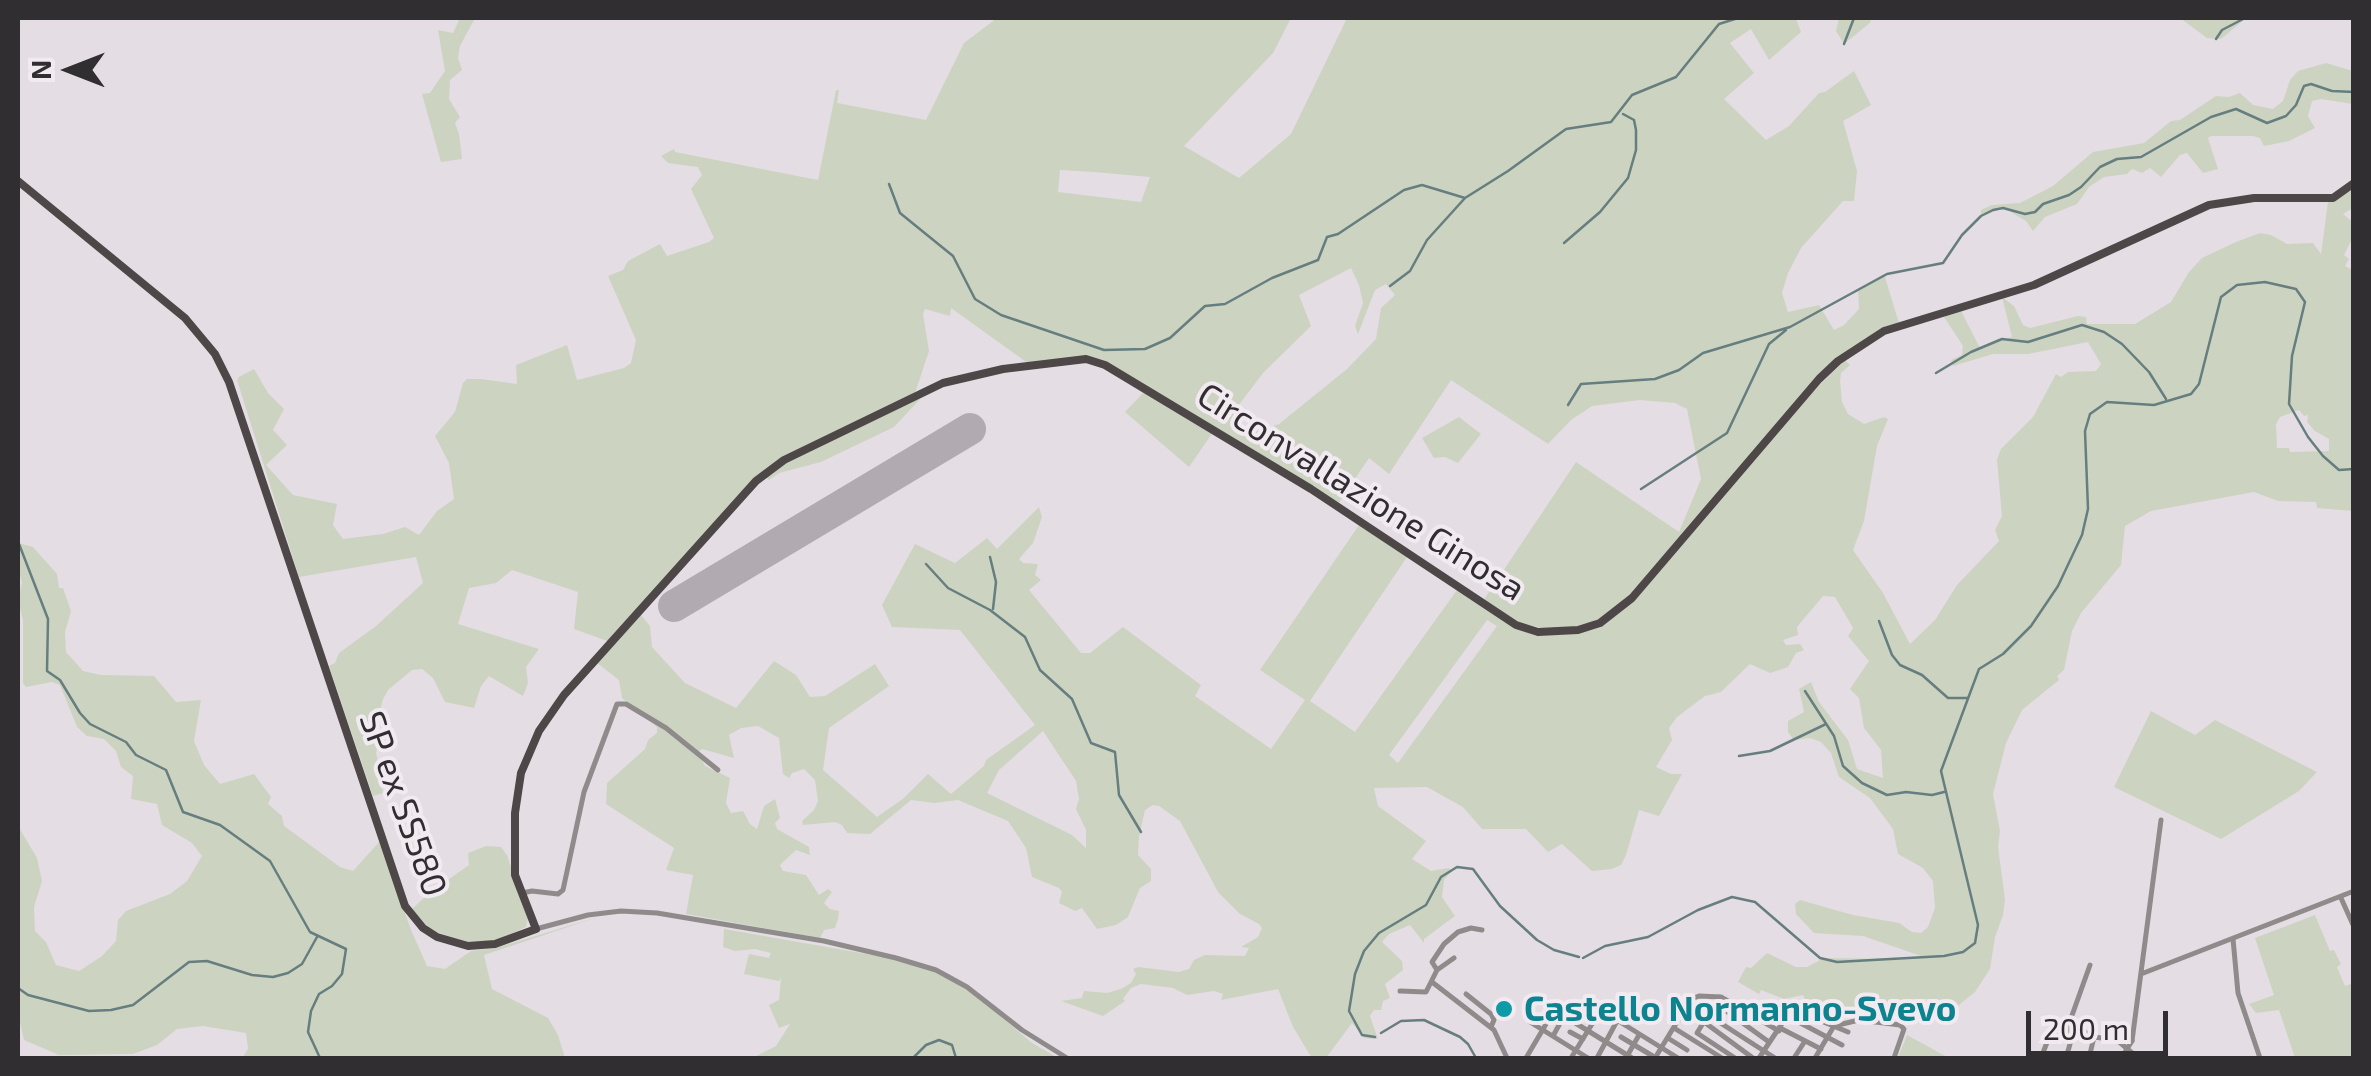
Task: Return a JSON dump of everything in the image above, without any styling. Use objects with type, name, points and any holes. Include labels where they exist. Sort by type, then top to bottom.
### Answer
[{"type":"main road","name":"SP ex SS580","points":[[18,181],[185,318],[210,345],[224,371],[405,906],[423,928],[437,937],[468,946],[495,944],[536,929]]},
{"type":"main road","name":"Circonvallazione Ginosa","points":[[536,929],[513,856],[514,813],[521,772],[538,731],[564,695],[756,481],[784,460],[943,383],[1003,369],[1086,359],[1105,365],[1311,490],[1503,617],[1538,632],[1578,630],[1600,623],[1632,598],[1819,378],[1884,331],[2034,285],[2210,205],[2254,198],[2332,198],[2354,183]]},
{"type":"street","points":[[522,893],[558,894],[563,890],[584,792],[617,704],[626,704],[666,728],[718,770]]},
{"type":"street","points":[[2123,1057],[2132,1041],[2160,820]]},
{"type":"street","points":[[2141,974],[2354,892]]},
{"type":"street","points":[[2341,898],[2354,927]]},
{"type":"street","name":"SP ex SS580","points":[[536,929],[588,915],[657,912],[896,958],[936,970],[967,987],[1022,1030],[1067,1058]]},
{"type":"street","points":[[1437,970],[1432,962],[1444,944],[1458,932],[1482,930]]},
{"type":"street","points":[[2233,939],[2238,993],[2260,1058]]},
{"type":"street","points":[[1400,991],[1426,992],[1437,970],[1454,958]]},
{"type":"street","points":[[2071,1032],[2070,1021],[2090,965]]},
{"type":"street","points":[[1432,982],[1491,1027],[1507,1058]]},
{"type":"street","points":[[1466,994],[1490,1014],[1494,1020],[1491,1027]]},
{"type":"street","points":[[1621,1037],[1655,1058],[1694,997],[1717,1000],[1821,1049]]},
{"type":"street","points":[[1717,1000],[1697,1033],[1735,1058]]},
{"type":"street","points":[[1717,1000],[1770,1043]]},
{"type":"street","points":[[1578,1023],[1596,1006]]},
{"type":"street","points":[[1597,1058],[1624,1008]]},
{"type":"street","points":[[1706,1019],[1756,1058],[1789,1018],[1802,1011],[1848,1032]]},
{"type":"street","points":[[1571,1058],[1600,1014],[1617,1020],[1678,1058]]},
{"type":"street","points":[[1553,1036],[1564,1016],[1629,1058],[1640,1034]]},
{"type":"street","points":[[1789,1018],[1842,1045]]},
{"type":"street","points":[[1706,1019],[1774,1058]]},
{"type":"street","points":[[1526,1058],[1549,1020]]},
{"type":"street","points":[[1800,1049],[1816,1058],[1834,1026],[1860,1020],[1900,1025],[1904,1034],[1894,1058]]},
{"type":"street","points":[[1530,1022],[1588,1058]]},
{"type":"street","points":[[1674,1028],[1722,1058]]},
{"type":"street","points":[[2041,1058],[2051,1032],[2083,1031],[2117,1040],[2138,1058]]},
{"type":"street","points":[[1570,1032],[1583,1038]]},
{"type":"street","points":[[2090,1058],[2094,1037]]},
{"type":"street","points":[[1671,1040],[1687,1050]]},
{"type":"street","points":[[1794,1058],[1806,1041]]},
{"type":"street","points":[[2066,1058],[2070,1044]]},
{"type":"green space","points":[[460,18],[475,18],[460,46],[462,70],[450,80],[449,99],[460,117],[455,123],[462,159],[441,162],[422,94],[430,93],[445,71],[438,30],[453,33]]},
{"type":"green space","points":[[997,18],[1291,18],[1273,53],[1184,146],[1239,178],[1291,134],[1347,18],[1796,18],[1801,32],[1769,60],[1751,29],[1730,43],[1754,73],[1724,99],[1766,140],[1789,126],[1819,93],[1854,71],[1871,105],[1843,121],[1857,171],[1854,201],[1843,201],[1801,248],[1782,293],[1788,312],[1819,305],[1834,330],[1859,309],[1858,289],[1884,274],[1899,323],[1815,380],[1609,615],[1577,628],[1547,629],[1517,622],[1483,601],[1576,462],[1679,532],[1701,479],[1687,409],[1675,403],[1640,400],[1592,406],[1571,420],[1548,444],[1451,380],[1389,474],[1369,458],[1338,504],[1095,359],[1029,364],[951,308],[950,316],[925,309],[929,351],[915,393],[758,477],[610,642],[574,629],[578,592],[512,570],[496,583],[469,588],[458,624],[539,649],[526,667],[528,683],[523,696],[489,676],[474,708],[445,702],[433,678],[422,669],[412,670],[383,699],[376,724],[380,744],[376,752],[383,793],[373,796],[329,666],[339,653],[423,583],[416,557],[299,577],[239,377],[254,369],[268,393],[284,409],[273,430],[287,445],[266,465],[293,495],[337,504],[333,525],[343,539],[405,527],[419,535],[437,511],[454,499],[449,463],[435,436],[455,412],[463,383],[467,379],[481,379],[517,384],[516,365],[567,345],[577,380],[624,368],[631,363],[636,340],[608,276],[660,244],[667,256],[714,238],[691,189],[702,175],[698,167],[668,163],[661,156],[674,149],[818,180],[836,90],[837,103],[926,120],[964,43]],"holes":[[[1060,170],[1094,172],[1150,177],[1141,202],[1058,192]],[[1351,268],[1363,303],[1355,326],[1358,334],[1375,290],[1386,284],[1395,295],[1381,308],[1376,339],[1347,369],[1279,424],[1249,434],[1236,423],[1235,410],[1263,373],[1311,326],[1299,295]]]},
{"type":"green space","points":[[1839,18],[1870,18],[1871,22],[1844,44],[1836,31]]},
{"type":"green space","points":[[2180,18],[2246,18],[2221,39],[2207,38]]},
{"type":"green space","points":[[2326,63],[2353,71],[2353,104],[2312,101],[2308,116],[2315,128],[2289,141],[2264,146],[2260,138],[2253,136],[2211,136],[2208,138],[2218,169],[2203,173],[2187,153],[2180,155],[2161,177],[2150,168],[2142,173],[2132,169],[2127,174],[2104,177],[2089,187],[2077,204],[2045,217],[2033,231],[2026,221],[2004,208],[1981,216],[1981,210],[1992,205],[2020,203],[2053,186],[2093,152],[2144,143],[2171,121],[2180,120],[2216,96],[2240,93],[2253,105],[2273,109],[2283,101],[2290,80],[2298,71]]},
{"type":"green space","points":[[2353,189],[2353,208],[2343,214],[2354,223],[2353,237],[2344,255],[2349,259],[2345,266],[2351,269],[2354,265],[2353,511],[2317,508],[2316,502],[2278,501],[2254,492],[2151,511],[2125,526],[2121,565],[2081,613],[2072,631],[2064,670],[2057,676],[2059,680],[2022,710],[2006,743],[1993,794],[2000,831],[2003,915],[1990,969],[1975,992],[1955,1008],[1946,1010],[1934,999],[1908,999],[1908,1009],[1857,1007],[1840,1013],[1835,1025],[1812,1013],[1803,995],[1784,999],[1761,990],[1759,994],[1738,982],[1746,967],[1751,968],[1767,953],[1796,967],[1807,967],[1824,958],[1921,956],[1863,936],[1814,933],[1796,914],[1795,904],[1800,900],[1899,923],[1921,933],[1928,927],[1935,908],[1933,881],[1923,868],[1898,854],[1893,829],[1870,798],[1839,777],[1831,753],[1821,742],[1810,738],[1794,740],[1788,732],[1788,721],[1804,712],[1799,689],[1811,682],[1819,702],[1848,740],[1857,769],[1883,778],[1881,750],[1864,728],[1859,698],[1850,689],[1869,661],[1848,636],[1853,628],[1835,597],[1823,596],[1797,627],[1798,635],[1783,640],[1786,645],[1800,644],[1804,650],[1796,653],[1788,667],[1770,673],[1750,664],[1721,692],[1705,696],[1677,717],[1669,728],[1672,740],[1656,767],[1682,774],[1659,816],[1639,810],[1626,855],[1621,865],[1612,869],[1592,871],[1562,844],[1548,852],[1526,829],[1482,829],[1463,807],[1427,787],[1374,788],[1378,806],[1426,841],[1412,859],[1431,871],[1449,868],[1442,897],[1455,916],[1424,939],[1424,943],[1410,925],[1389,934],[1382,942],[1402,961],[1403,970],[1385,984],[1390,998],[1370,1016],[1378,1039],[1364,1038],[1352,1023],[1326,1058],[1310,1055],[1293,1027],[1278,989],[1221,1000],[1223,994],[1214,991],[1187,995],[1173,988],[1141,984],[1131,988],[1125,1001],[1103,1016],[1061,1001],[1082,998],[1084,991],[1107,993],[1121,989],[1131,983],[1136,974],[1133,969],[1138,967],[1179,972],[1205,955],[1245,956],[1249,948],[1241,947],[1258,937],[1262,928],[1259,924],[1240,914],[1218,892],[1180,821],[1159,806],[1145,810],[1139,837],[1138,855],[1151,869],[1151,881],[1140,888],[1128,917],[1116,925],[1097,929],[1082,908],[1075,911],[1059,903],[1059,888],[1032,877],[1026,848],[1008,821],[958,800],[911,800],[870,834],[847,833],[835,822],[803,825],[818,801],[815,780],[804,769],[789,778],[783,774],[779,738],[758,726],[741,728],[729,735],[734,758],[702,749],[698,752],[705,766],[730,778],[726,803],[731,813],[743,811],[757,829],[764,806],[775,799],[780,818],[775,823],[777,829],[809,847],[810,855],[796,850],[780,865],[783,871],[806,875],[819,895],[828,889],[832,892],[824,903],[839,911],[838,919],[835,928],[824,930],[820,938],[686,914],[693,875],[666,870],[674,848],[606,804],[607,783],[657,733],[657,727],[622,698],[619,680],[597,663],[640,614],[650,626],[652,647],[685,683],[736,708],[774,661],[796,675],[810,697],[825,696],[875,664],[889,686],[829,728],[823,770],[877,817],[928,774],[951,794],[986,760],[1035,725],[960,630],[892,627],[882,605],[915,544],[955,563],[987,538],[997,549],[1039,507],[1042,517],[1033,543],[1019,559],[1038,564],[1035,575],[1041,580],[1029,590],[1081,653],[1090,653],[1123,627],[1201,685],[1195,696],[1271,749],[1305,700],[1260,670],[1359,525],[1407,557],[1310,701],[1355,732],[1457,590],[1538,633],[1573,633],[1618,614],[1802,402],[1845,360],[1850,365],[1841,373],[1840,381],[1842,402],[1848,414],[1864,424],[1888,419],[1877,446],[1864,521],[1853,550],[1883,593],[1910,644],[1935,620],[1957,585],[1999,541],[1995,530],[2002,516],[1997,460],[2001,449],[2033,417],[2056,374],[2061,377],[2068,372],[2096,371],[2101,364],[2088,342],[2028,354],[1993,354],[1953,366],[1951,360],[1962,355],[1963,346],[1944,317],[1960,309],[1980,348],[2012,337],[2002,297],[2014,306],[2023,325],[2030,328],[2078,316],[2086,317],[2087,324],[2135,324],[2171,302],[2202,258],[2236,242],[2260,233],[2287,244],[2313,243],[2321,254],[2328,202]],"holes":[[[2299,410],[2308,415],[2307,422],[2315,431],[2329,439],[2329,451],[2290,452],[2289,448],[2277,448],[2276,424],[2280,417]],[[1487,620],[1497,626],[1398,763],[1389,755]],[[1043,731],[1076,781],[1076,809],[1086,830],[1086,848],[1072,835],[987,793],[999,770]]]},
{"type":"green space","points":[[1145,391],[1213,432],[1189,467],[1125,412]]},
{"type":"green space","points":[[923,396],[894,427],[821,462],[779,473],[769,480],[766,477],[783,464]]},
{"type":"green space","points":[[1459,417],[1481,434],[1458,463],[1445,457],[1434,458],[1422,438]]},
{"type":"green space","points":[[18,543],[33,547],[57,574],[59,588],[63,588],[71,611],[65,632],[66,652],[83,671],[154,676],[176,702],[201,700],[194,741],[204,765],[220,784],[254,774],[271,797],[268,804],[282,816],[284,826],[340,867],[353,871],[380,841],[427,966],[445,969],[471,951],[496,948],[598,917],[484,955],[492,989],[548,1018],[565,1058],[242,1058],[248,1049],[246,1033],[203,1026],[177,1029],[157,1045],[133,1054],[59,1055],[24,1040],[18,1014],[18,826],[37,858],[42,881],[34,907],[35,931],[46,942],[56,965],[79,971],[116,941],[118,920],[126,911],[170,894],[187,881],[202,856],[192,843],[162,825],[157,804],[131,799],[133,776],[121,767],[116,751],[104,739],[87,736],[77,727],[60,685],[52,682],[26,687],[23,683]]},
{"type":"green space","points":[[2151,711],[2195,735],[2215,720],[2317,772],[2299,791],[2221,839],[2114,787]]},
{"type":"green space","points":[[486,846],[501,847],[507,855],[528,918],[526,927],[496,941],[468,943],[431,930],[412,909],[469,865],[468,853]]},
{"type":"green space","points":[[2315,915],[2330,951],[2334,950],[2341,964],[2337,967],[2345,986],[2353,983],[2353,1058],[2295,1058],[2279,1010],[2256,1013],[2249,1004],[2274,995],[2255,938]]},
{"type":"green space","points":[[724,929],[901,960],[938,972],[1058,1058],[752,1058],[776,1046],[790,1024],[779,1028],[769,1005],[779,1000],[781,978],[779,981],[744,974],[749,954],[769,958],[771,953],[723,947]]},
{"type":"green space","points":[[1907,1035],[1949,1058],[1898,1058]]},
{"type":"waterway","points":[[889,184],[900,213],[953,256],[975,299],[1001,315],[1104,350],[1145,349],[1170,338],[1205,306],[1225,304],[1272,278],[1318,260],[1327,237],[1338,234],[1404,190],[1422,185],[1465,198],[1566,129],[1611,122],[1632,95],[1676,77],[1719,24],[1738,18]]},
{"type":"waterway","points":[[1844,44],[1854,18]]},
{"type":"waterway","points":[[2216,39],[2222,30],[2245,18]]},
{"type":"waterway","points":[[1568,405],[1581,384],[1655,379],[1679,370],[1703,353],[1790,327],[1887,274],[1943,263],[1981,216],[2003,208],[2025,214],[2035,212],[2043,204],[2081,187],[2100,167],[2117,159],[2141,157],[2211,117],[2236,109],[2267,123],[2286,116],[2304,86],[2354,92]]},
{"type":"waterway","points":[[1564,243],[1600,212],[1628,178],[1636,150],[1636,130],[1634,120],[1623,114]]},
{"type":"waterway","points":[[1390,286],[1410,271],[1427,240],[1465,198]]},
{"type":"waterway","points":[[1583,958],[1605,946],[1648,937],[1732,897],[1755,902],[1820,958],[1837,962],[1944,956],[1963,952],[1975,943],[1978,925],[1941,771],[1979,669],[2003,654],[2031,626],[2058,586],[2082,535],[2088,509],[2085,431],[2090,414],[2107,402],[2154,405],[2191,394],[2199,384],[2221,297],[2237,285],[2265,282],[2296,289],[2305,302],[2292,356],[2289,404],[2323,456],[2339,470],[2354,469]]},
{"type":"waterway","points":[[1936,373],[2002,339],[2028,342],[2082,325],[2104,332],[2122,344],[2149,372],[2166,399]]},
{"type":"waterway","points":[[1641,489],[1727,433],[1769,344],[1786,330]]},
{"type":"waterway","points":[[19,544],[48,619],[47,671],[60,680],[80,713],[90,724],[126,742],[136,755],[166,770],[183,812],[220,825],[270,861],[310,932],[346,949],[342,974],[319,994],[311,1011],[308,1032],[320,1058]]},
{"type":"waterway","points":[[990,557],[996,582],[993,609]]},
{"type":"waterway","points":[[926,564],[948,588],[990,610],[1025,637],[1040,670],[1072,699],[1091,743],[1115,752],[1119,795],[1141,832]]},
{"type":"waterway","points":[[1879,621],[1900,665],[1922,675],[1948,698],[1967,698]]},
{"type":"waterway","points":[[1805,691],[1834,736],[1843,766],[1862,783],[1887,795],[1944,792]]},
{"type":"waterway","points":[[1739,756],[1770,751],[1826,724]]},
{"type":"waterway","points":[[1375,1037],[1362,1035],[1349,1011],[1355,974],[1364,951],[1379,933],[1426,905],[1441,877],[1457,867],[1473,869],[1500,906],[1537,940],[1579,957]]},
{"type":"waterway","points":[[18,988],[28,995],[89,1011],[111,1010],[133,1005],[189,962],[207,961],[252,975],[273,977],[288,973],[302,964],[317,937]]},
{"type":"waterway","points":[[1381,1033],[1401,1021],[1424,1020],[1460,1037],[1476,1058]]},
{"type":"waterway","points":[[913,1058],[926,1045],[939,1040],[952,1045],[956,1058]]},
{"type":"runway","points":[[674,606],[970,429]]},
{"type":"place","name":"Castello Normanno-Svevo","points":[[1504,1009]]}]
